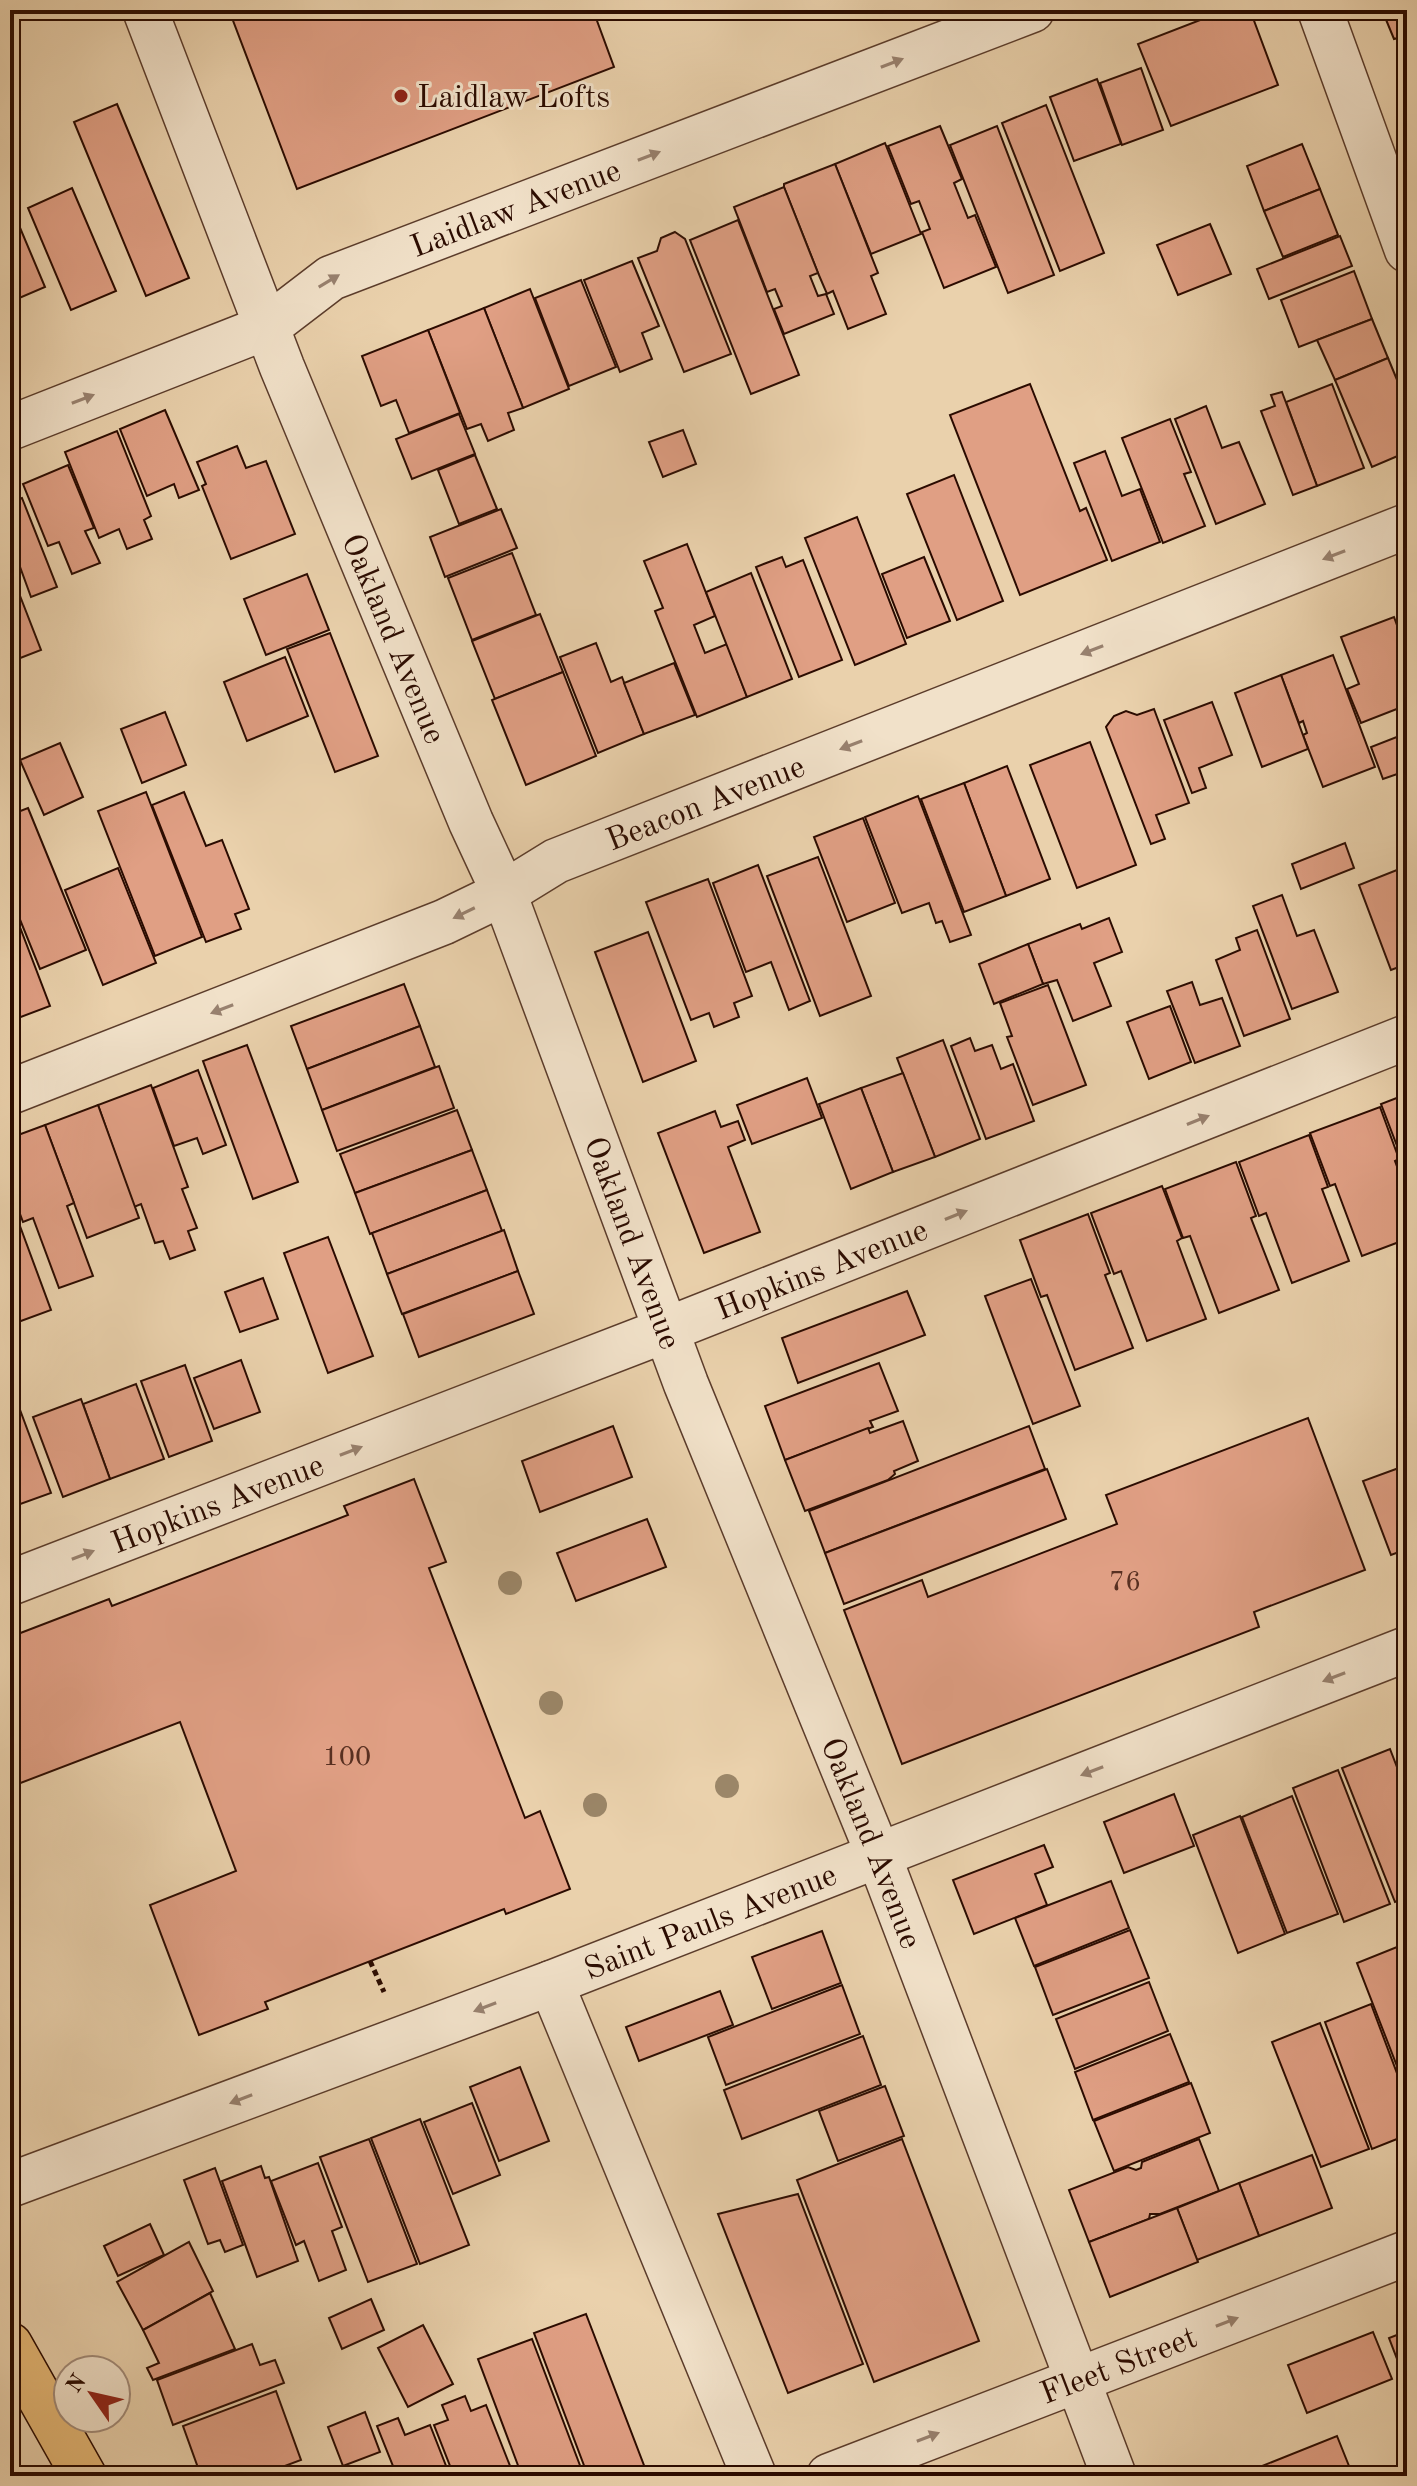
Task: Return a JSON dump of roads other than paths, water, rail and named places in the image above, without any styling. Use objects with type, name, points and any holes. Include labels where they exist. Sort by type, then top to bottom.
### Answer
[{"type":"main road","points":[[10,2345],[84,2476]]},
{"type":"street","name":"Oakland Avenue","points":[[145,10],[267,327],[471,822],[504,893],[686,1384],[878,1854],[1114,2476]]},
{"type":"street","name":"Laidlaw Avenue","points":[[10,428],[267,327],[331,278],[1032,10]]},
{"type":"street","points":[[1320,10],[1407,250]]},
{"type":"street","name":"Beacon Avenue","points":[[10,1092],[430,928],[504,893],[556,861],[1407,526]]},
{"type":"street","name":"Hopkins Avenue","points":[[10,1583],[666,1330],[1407,1037]]},
{"type":"street","name":"Saint Pauls Avenue","points":[[10,2185],[551,1983],[1407,1649]]},
{"type":"street","points":[[551,1983],[754,2476]]},
{"type":"street","name":"Fleet Street","points":[[829,2476],[1407,2253]]},
{"type":"place","name":"Laidlaw Lofts","points":[[401,96]]}]
